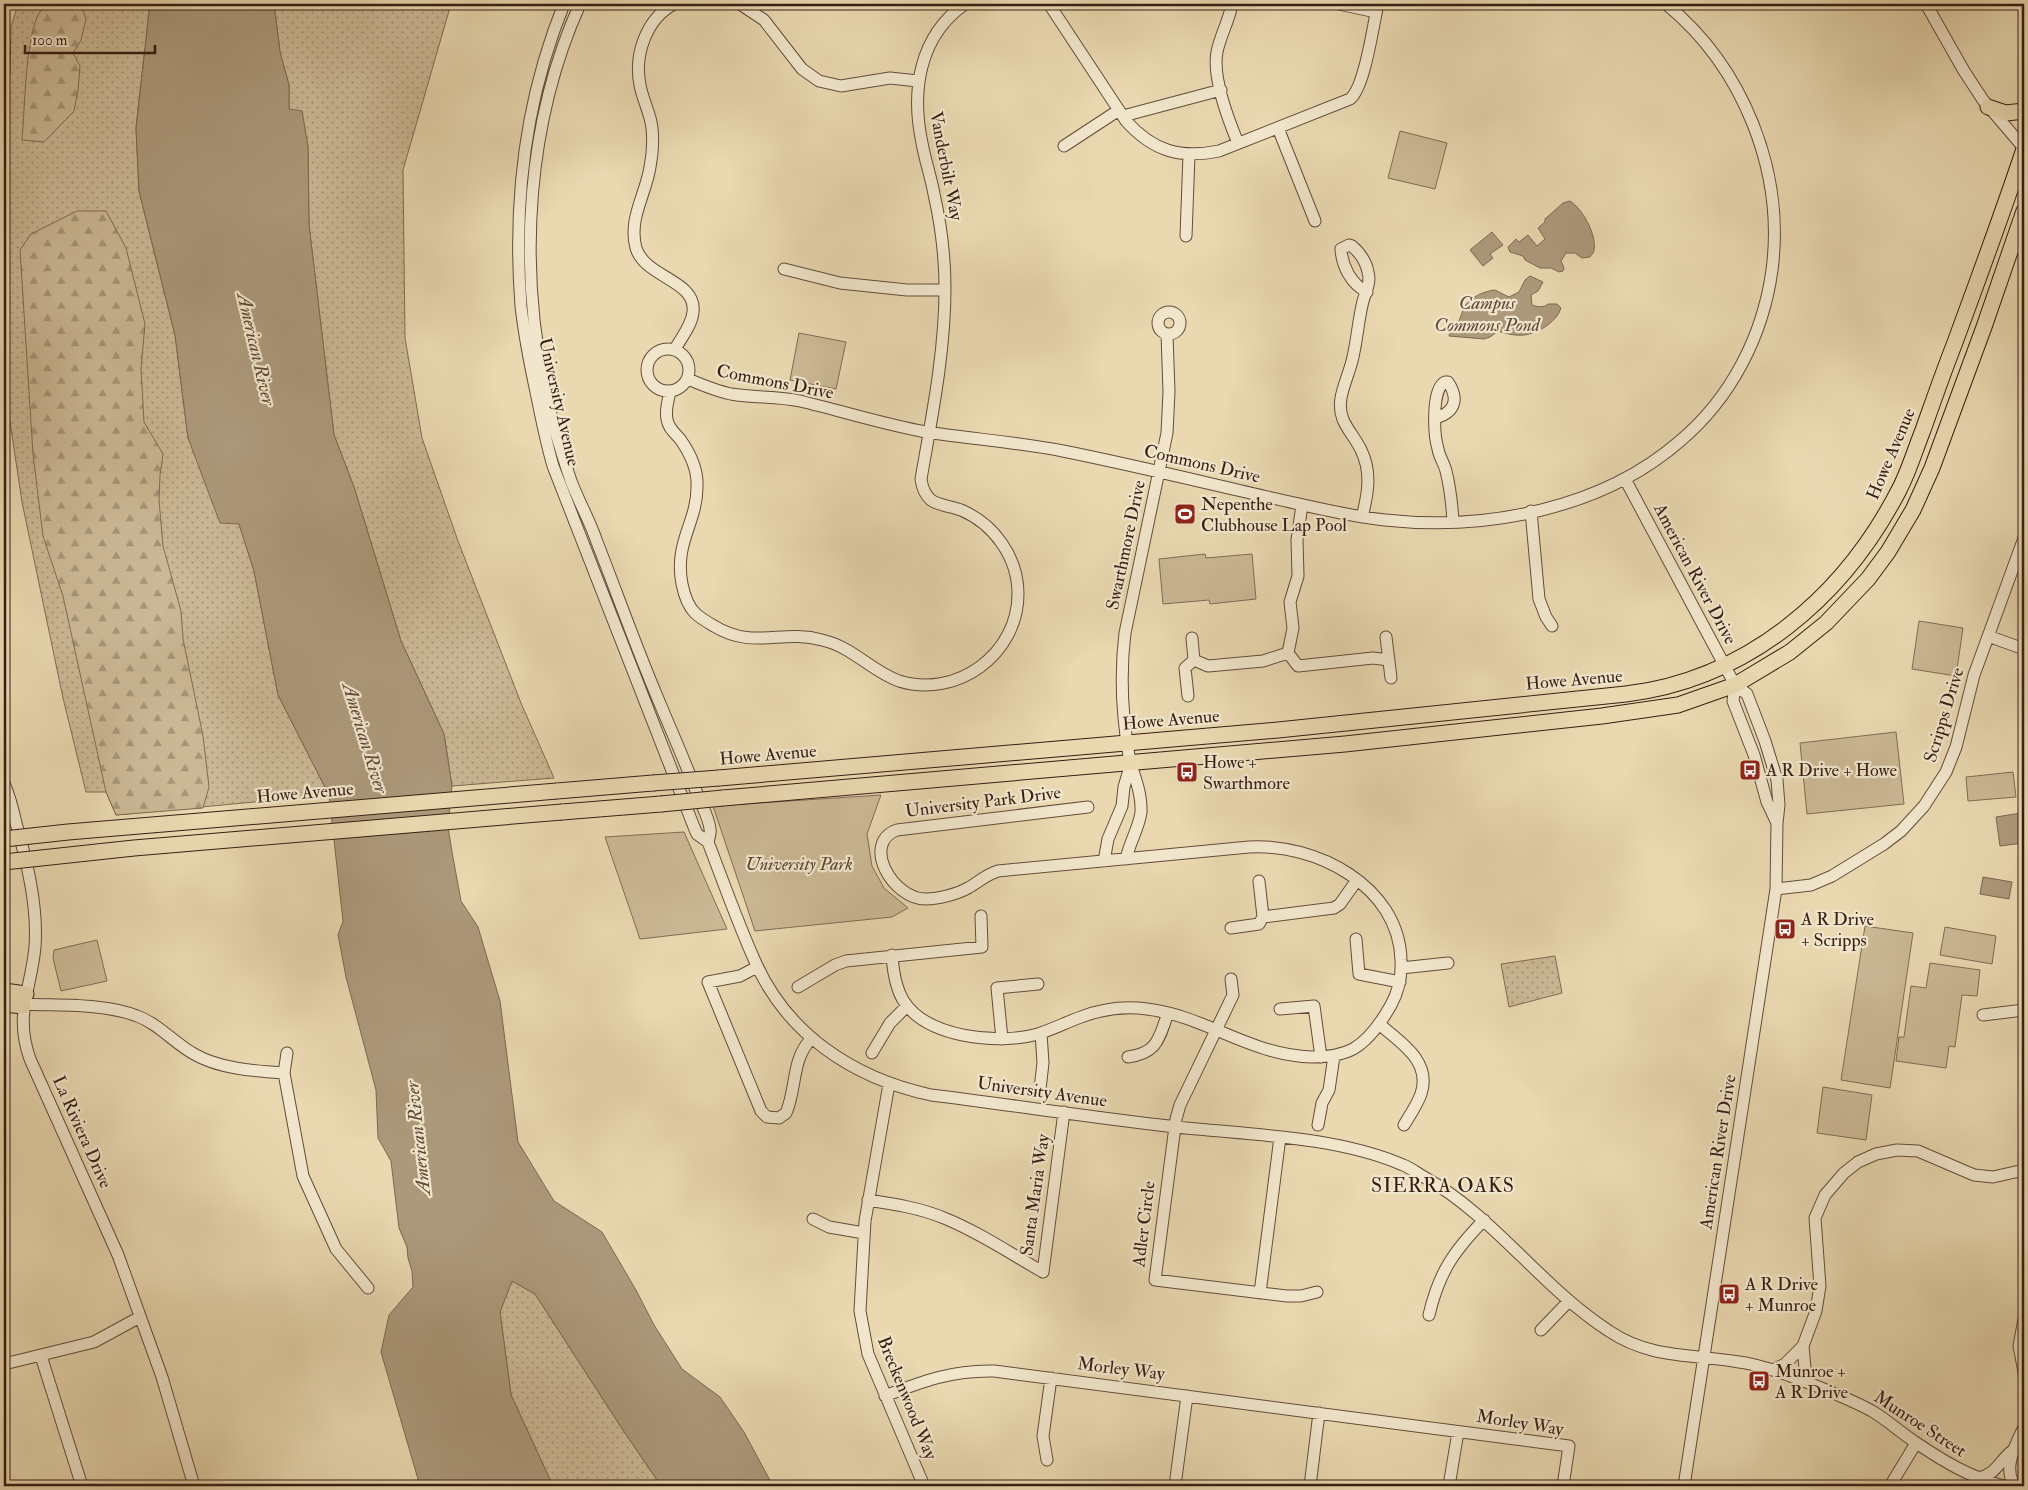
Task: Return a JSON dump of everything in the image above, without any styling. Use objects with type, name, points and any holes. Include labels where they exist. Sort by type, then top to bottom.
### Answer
[{"type":"main road","points":[[1988,107],[2006,113],[2024,111]]},
{"type":"main road","name":"Howe Avenue","points":[[4,839],[106,828],[1278,730],[1647,692],[1685,682],[1725,666],[1781,634],[1806,612],[1847,568],[1880,526],[1909,468],[2024,149]]},
{"type":"main road","points":[[4,862],[134,848],[1345,744],[1653,710],[1678,705],[1735,685],[1790,652],[1826,623],[1868,579],[1893,544],[1913,510],[1932,468],[2024,211]]},
{"type":"main road","points":[[4,991],[24,1001]]},
{"type":"main road","points":[[4,1004],[24,1001]]},
{"type":"street","name":"University Avenue","points":[[564,4],[542,63],[528,129],[521,186],[519,257],[521,308],[547,444],[553,466],[682,798],[697,834],[708,842],[757,967],[779,1002],[812,1038],[845,1063],[889,1084],[931,1095],[1174,1127],[1280,1137],[1349,1147],[1387,1158],[1435,1182],[1484,1220],[1569,1301],[1612,1334],[1646,1349],[1678,1356],[1703,1357]]},
{"type":"street","name":"University Avenue","points":[[580,4],[554,74],[539,140],[530,248],[533,318],[536,341],[545,389],[572,483],[597,540],[629,627],[711,830],[708,842]]},
{"type":"street","points":[[674,4],[664,9],[644,36],[640,57],[638,69],[640,87],[650,119],[652,141],[650,167],[636,215],[634,229],[636,249],[642,260],[662,276],[682,286],[689,294],[693,304],[690,321],[675,349]]},
{"type":"street","points":[[740,4],[764,20],[802,69],[819,81],[841,86],[890,78],[918,81]]},
{"type":"street","name":"Vanderbilt Way","points":[[670,392],[667,422],[689,455],[698,484],[696,501],[679,561],[684,593],[695,613],[723,632],[741,638],[764,639],[797,636],[824,640],[852,652],[888,676],[912,684],[930,685],[961,679],[994,656],[1003,644],[1012,625],[1018,603],[1018,592],[1012,561],[996,535],[980,520],[968,513],[934,502],[923,490],[921,479],[942,352],[945,290],[940,224],[919,128],[918,81],[924,56],[938,30],[965,4]]},
{"type":"street","points":[[1049,4],[1121,113],[1136,132],[1148,141],[1168,151],[1189,154],[1219,151],[1354,96],[1361,83],[1377,8],[1339,4]]},
{"type":"street","points":[[1232,4],[1217,52],[1216,67],[1220,90],[1238,143]]},
{"type":"street","name":"Commons Drive","points":[[688,379],[716,391],[797,400],[861,418],[928,432],[1023,444],[1362,517],[1410,522],[1498,517],[1531,511],[1584,496],[1625,479],[1668,452],[1689,433],[1721,398],[1737,374],[1757,330],[1766,303],[1773,265],[1774,218],[1771,190],[1764,156],[1750,116],[1731,79],[1714,53],[1686,22],[1666,4]]},
{"type":"street","points":[[1931,5],[1964,71],[1988,107],[2024,149]]},
{"type":"street","points":[[1064,146],[1121,113],[1220,90]]},
{"type":"street","points":[[1278,128],[1315,221]]},
{"type":"street","points":[[1186,236],[1189,154]]},
{"type":"street","points":[[784,269],[840,283],[907,290],[945,290]]},
{"type":"street","points":[[1362,517],[1367,498],[1369,478],[1361,450],[1341,417],[1341,398],[1352,360],[1363,301],[1367,292]]},
{"type":"street","name":"Swarthmore Drive","points":[[1131,763],[1127,743],[1122,684],[1123,647],[1167,433],[1167,334]]},
{"type":"street","points":[[675,349],[683,354],[688,361],[690,370],[688,379],[681,388],[670,392],[662,391],[650,382],[647,367],[654,354],[660,350],[675,349]]},
{"type":"street","points":[[1435,418],[1434,427],[1438,450],[1446,471],[1453,521]]},
{"type":"street","name":"American River Drive","points":[[1625,479],[1735,685],[1747,694],[1765,741],[1777,780],[1779,805],[1776,888],[1684,1486]]},
{"type":"street","points":[[1302,504],[1297,540],[1298,576],[1290,602],[1293,628],[1288,653],[1298,666],[1373,658],[1389,660]]},
{"type":"street","points":[[1531,511],[1539,600],[1552,626]]},
{"type":"street","name":"Scripps Drive","points":[[1776,888],[1810,885],[1832,876],[1884,844],[1901,831],[1924,806],[1946,772],[1956,747],[1974,675],[2024,538]]},
{"type":"street","points":[[1988,636],[2024,649]]},
{"type":"street","points":[[1386,637],[1391,678]]},
{"type":"street","points":[[1192,638],[1194,660]]},
{"type":"street","points":[[1194,660],[1208,666],[1263,662],[1288,653]]},
{"type":"street","points":[[1188,696],[1185,668],[1194,660]]},
{"type":"street","points":[[1126,860],[1141,813],[1139,784],[1131,763]]},
{"type":"street","points":[[1104,861],[1108,839],[1122,806],[1124,787],[1131,763]]},
{"type":"street","name":"La Riviera Drive","points":[[4,783],[23,846],[35,912],[35,948],[24,1001],[23,1029],[28,1053],[106,1226],[162,1377],[194,1486]]},
{"type":"street","name":"University Park Drive","points":[[892,955],[894,978],[907,1006],[936,1028],[985,1038],[1018,1038],[1041,1033],[1082,1016],[1102,1011],[1140,1008],[1168,1013],[1261,1049],[1280,1054],[1321,1057],[1344,1053],[1358,1045],[1379,1024],[1393,1002],[1400,982],[1402,968],[1399,940],[1394,924],[1376,898],[1357,880],[1314,856],[1280,848],[1249,847],[998,871],[984,876],[965,889],[927,899],[911,896],[896,886],[886,870],[882,857],[882,842],[888,834],[897,830],[1088,807]]},
{"type":"street","points":[[1263,917],[1334,908],[1340,904],[1357,880]]},
{"type":"street","points":[[1231,928],[1259,924],[1263,917],[1259,881]]},
{"type":"street","points":[[798,987],[835,965],[846,961],[982,947],[981,916]]},
{"type":"street","points":[[1356,939],[1358,974],[1400,982]]},
{"type":"street","points":[[1402,968],[1448,963]]},
{"type":"street","points":[[757,967],[740,976],[708,982],[761,1111],[767,1117],[779,1118],[786,1113],[798,1058],[812,1038]]},
{"type":"street","points":[[1174,1127],[1180,1105],[1233,995],[1231,979]]},
{"type":"street","points":[[1002,1039],[997,988],[1038,984]]},
{"type":"street","points":[[24,1001],[121,1010],[149,1022],[195,1055],[250,1070],[284,1073]]},
{"type":"street","points":[[872,1053],[890,1023],[907,1006]]},
{"type":"street","points":[[1280,1009],[1314,1006],[1321,1057]]},
{"type":"street","points":[[1984,1015],[2024,1010]]},
{"type":"street","points":[[1128,1057],[1145,1054],[1151,1049],[1160,1036],[1168,1013]]},
{"type":"street","points":[[1379,1024],[1411,1051],[1421,1066],[1423,1082],[1421,1093],[1404,1125]]},
{"type":"street","points":[[1040,1089],[1043,1063],[1041,1033]]},
{"type":"street","points":[[287,1053],[284,1073],[292,1108],[303,1176],[336,1249],[368,1288]]},
{"type":"street","points":[[1318,1125],[1322,1102],[1329,1090],[1334,1056]]},
{"type":"street","name":"Breckenwood Way","points":[[889,1084],[868,1200],[864,1233],[860,1292],[861,1319],[868,1354],[924,1486]]},
{"type":"street","name":"Santa Maria Way","points":[[868,1200],[906,1206],[945,1218],[967,1228],[1043,1272],[1064,1112]]},
{"type":"street","name":"Adler Circle","points":[[1174,1127],[1155,1280],[1300,1296],[1317,1292]]},
{"type":"street","points":[[1260,1293],[1280,1137]]},
{"type":"street","points":[[1773,1370],[1785,1364],[1803,1346],[1816,1311],[1820,1286],[1816,1218],[1825,1195],[1844,1173],[1858,1162],[1876,1154],[1897,1150],[1918,1152],[1974,1176],[1993,1177],[2024,1170]]},
{"type":"street","points":[[813,1220],[829,1227],[864,1233]]},
{"type":"street","points":[[1429,1315],[1438,1284],[1452,1256],[1484,1220]]},
{"type":"street","points":[[1541,1330],[1569,1301]]},
{"type":"street","points":[[4,1364],[94,1342],[140,1317]]},
{"type":"street","points":[[2024,1319],[2019,1346],[2024,1372]]},
{"type":"street","points":[[1803,1346],[1805,1368],[1809,1383]]},
{"type":"street","points":[[41,1356],[82,1486]]},
{"type":"street","name":"Munroe Street","points":[[1703,1357],[1741,1362],[1773,1370],[1809,1383],[1873,1412],[1950,1465],[1978,1478],[2002,1486]]},
{"type":"street","name":"Morley Way","points":[[886,1396],[929,1379],[958,1372],[994,1371],[1569,1446],[1564,1486]]},
{"type":"street","name":"Morley Way","points":[[1047,1460],[1043,1436],[1051,1378]]},
{"type":"street","name":"Morley Way","points":[[1176,1478],[1187,1396]]},
{"type":"street","points":[[1310,1486],[1319,1413]]},
{"type":"street","points":[[2016,1486],[2011,1480],[2012,1451],[2024,1426]]},
{"type":"street","name":"Morley Way","points":[[1449,1486],[1458,1432]]},
{"type":"street","points":[[1890,1486],[1916,1443]]},
{"type":"street","points":[[1978,1478],[1992,1473],[2002,1458],[2012,1451]]},
{"type":"green space","points":[[18,4],[150,4],[136,128],[139,191],[175,335],[188,438],[239,524],[254,571],[278,695],[329,795],[116,815],[106,792],[86,792],[63,698],[22,502],[9,415],[4,305],[4,98],[10,76],[11,27]]},
{"type":"green space","points":[[49,4],[81,4],[86,19],[81,40],[73,53],[80,66],[78,91],[74,111],[44,142],[22,140],[30,42],[38,15]]},
{"type":"green space","points":[[274,4],[451,4],[403,170],[405,338],[422,438],[458,541],[521,703],[554,778],[452,786],[444,734],[401,641],[354,487],[334,435],[309,225],[308,146],[289,109],[289,85],[280,52]]},
{"type":"green space","points":[[1400,131],[1447,143],[1435,189],[1388,178]]},
{"type":"green space","points":[[77,211],[106,211],[126,248],[145,324],[141,369],[144,422],[163,454],[159,500],[163,546],[181,611],[183,639],[203,736],[209,787],[203,808],[116,815],[106,792],[63,596],[43,536],[33,454],[20,250],[31,234]]},
{"type":"green space","points":[[799,333],[846,342],[836,389],[790,380]]},
{"type":"green space","points":[[1205,554],[1206,558],[1252,554],[1256,599],[1210,604],[1209,600],[1163,604],[1159,559]]},
{"type":"green space","points":[[1919,621],[1963,628],[1956,676],[1912,669]]},
{"type":"green space","points":[[1896,732],[1904,804],[1807,814],[1800,743]]},
{"type":"green space","points":[[2013,772],[2016,797],[1968,801],[1966,777]]},
{"type":"green space","name":"University Park","points":[[881,795],[867,834],[872,866],[884,888],[908,908],[892,917],[755,931],[713,806]]},
{"type":"green space","points":[[684,832],[727,929],[640,939],[605,837]]},
{"type":"green space","points":[[1865,926],[1913,933],[1890,1088],[1841,1080]]},
{"type":"green space","points":[[1945,927],[1996,936],[1992,964],[1940,955]]},
{"type":"green space","points":[[97,940],[107,981],[61,991],[53,958],[54,950]]},
{"type":"green space","points":[[1555,956],[1562,993],[1509,1007],[1501,964]]},
{"type":"green space","points":[[1930,963],[1980,970],[1977,996],[1962,995],[1955,1047],[1949,1046],[1946,1068],[1896,1061],[1899,1037],[1904,1037],[1911,986],[1926,988]]},
{"type":"green space","points":[[1823,1087],[1872,1095],[1866,1140],[1817,1133]]},
{"type":"green space","points":[[512,1281],[535,1294],[661,1486],[553,1486],[511,1395],[500,1312]]},
{"type":"water","name":"American River","points":[[150,4],[274,4],[280,52],[289,85],[289,109],[302,111],[308,146],[309,225],[334,435],[354,487],[401,641],[444,734],[452,786],[448,827],[452,852],[461,901],[478,927],[500,1001],[518,1142],[554,1201],[602,1232],[654,1325],[682,1369],[720,1397],[744,1432],[773,1486],[661,1486],[535,1294],[512,1281],[500,1312],[511,1395],[553,1486],[420,1486],[381,1352],[389,1315],[413,1287],[412,1271],[407,1247],[399,1228],[391,1161],[378,1138],[376,1090],[346,977],[338,935],[343,921],[329,795],[278,695],[254,571],[239,524],[220,523],[188,438],[175,335],[139,191],[136,128]]},
{"type":"water","name":"Campus Commons Pond","points":[[1570,201],[1575,204],[1584,216],[1591,230],[1594,251],[1590,257],[1582,258],[1575,253],[1566,253],[1561,261],[1564,268],[1563,271],[1559,272],[1551,268],[1540,268],[1525,260],[1523,256],[1510,252],[1508,247],[1516,239],[1519,242],[1528,235],[1537,246],[1545,239],[1538,228],[1563,203]]},
{"type":"water","points":[[1492,232],[1503,245],[1490,254],[1493,258],[1483,266],[1470,250]]},
{"type":"water","name":"Campus Commons Pond","points":[[1530,276],[1543,282],[1538,291],[1531,295],[1532,305],[1541,307],[1548,304],[1557,304],[1561,308],[1548,325],[1534,333],[1525,335],[1513,335],[1498,331],[1484,339],[1449,336],[1450,331],[1458,324],[1466,304],[1473,298],[1482,293],[1495,290],[1509,297],[1519,292],[1525,280]]},
{"type":"water","points":[[2021,813],[2024,843],[2000,846],[1996,817]]},
{"type":"water","points":[[1983,877],[2012,882],[2009,899],[1980,894]]},
{"type":"place","name":"Nepenthe Clubhouse Lap Pool","points":[[1185,514]]},
{"type":"place","name":"A R Drive + Howe","points":[[1750,770]]},
{"type":"place","name":"Howe + Swarthmore","points":[[1187,772]]},
{"type":"place","name":"A R Drive + Scripps","points":[[1785,929]]},
{"type":"place","name":"A R Drive + Munroe","points":[[1729,1294]]},
{"type":"place","name":"Munroe + A R Drive","points":[[1759,1381]]},
{"type":"district","name":"SIERRA OAKS","points":[[1443,1185]]}]
